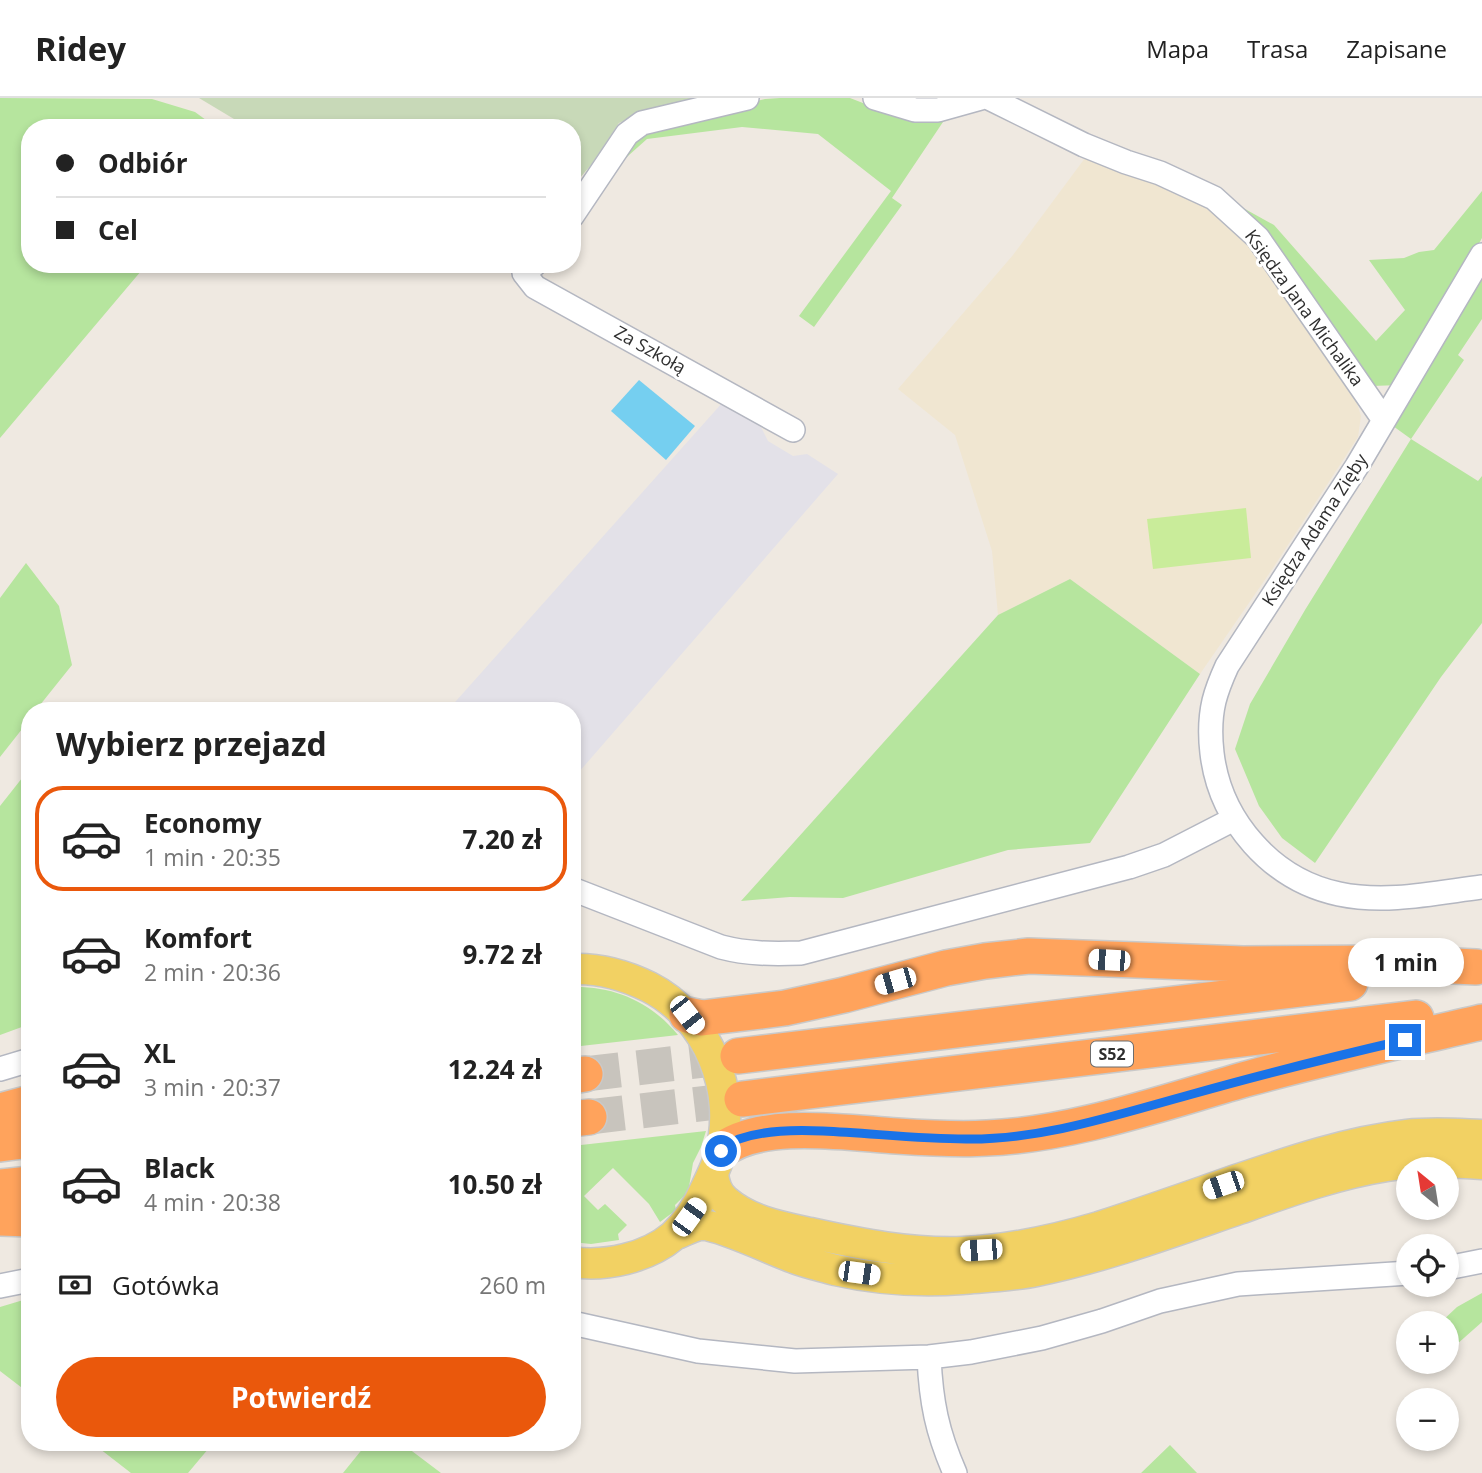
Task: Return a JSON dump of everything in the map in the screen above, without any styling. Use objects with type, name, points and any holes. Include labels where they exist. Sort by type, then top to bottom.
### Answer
[{"type":"highway","points":[[687,1015],[702,1018],[785,1007],[844,995],[946,968],[1029,956],[1243,964],[1388,963],[1479,967]]},
{"type":"highway","points":[[738,1056],[1479,967]]},
{"type":"highway","name":"S52","points":[[742,1099],[1482,1010]]},
{"type":"highway","points":[[717,1162],[731,1143],[742,1138],[776,1132],[831,1131],[967,1139],[1039,1133],[1122,1114],[1274,1071],[1482,1022]]},
{"type":"highway","points":[[0,1111],[21,1105]]},
{"type":"highway","points":[[0,1144],[21,1141]]},
{"type":"highway","points":[[0,1187],[21,1185]]},
{"type":"highway","points":[[0,1218],[21,1219]]},
{"type":"main road","points":[[581,968],[640,983],[670,999],[701,1033],[716,1064],[725,1102],[716,1188],[727,1202],[740,1211],[771,1224],[849,1242],[932,1252],[999,1249],[1067,1237],[1304,1158],[1352,1145],[1410,1135],[1482,1135]]},
{"type":"main road","points":[[674,1235],[698,1205],[717,1162]]},
{"type":"main road","points":[[581,1262],[604,1263],[623,1259],[701,1225],[726,1231],[796,1259],[837,1270],[918,1279],[998,1276],[1033,1272],[1074,1262],[1142,1242],[1283,1193],[1362,1171],[1389,1165],[1419,1163],[1482,1164]]},
{"type":"street","points":[[581,203],[627,134],[642,123],[747,98]]},
{"type":"street","points":[[875,98],[915,110],[938,110],[981,98]]},
{"type":"street","name":"Księdza Jana Michalika","points":[[989,98],[1084,145],[1160,173],[1214,198],[1258,238],[1384,421]]},
{"type":"street","name":"Księdza Adama Zięby","points":[[1482,255],[1357,466],[1227,666],[1214,701],[1211,720],[1216,777],[1223,797],[1234,819],[1255,846],[1284,871],[1338,894],[1369,898],[1482,887]]},
{"type":"street","name":"Za Szkołą","points":[[524,273],[535,287],[793,430]]},
{"type":"street","points":[[581,892],[739,952],[801,953],[1129,867],[1164,855],[1234,819]]},
{"type":"street","points":[[0,1069],[21,1063]]},
{"type":"street","points":[[1459,1266],[1482,1261]]},
{"type":"street","points":[[581,1325],[698,1350],[795,1362],[929,1357],[1042,1338],[1160,1301],[1238,1284],[1396,1274]]},
{"type":"street","points":[[0,1286],[21,1282]]},
{"type":"street","points":[[929,1357],[936,1422],[943,1447],[955,1473]]},
{"type":"shaded area","points":[[1088,154],[1200,203],[1245,235],[1353,391],[1361,416],[1358,437],[1200,674],[1070,579],[998,615],[992,551],[955,435],[898,389],[1013,255]]},
{"type":"shaded area","points":[[723,402],[760,425],[768,441],[793,456],[807,454],[838,474],[581,770],[581,702],[455,702]]},
{"type":"green space","points":[[0,98],[152,99],[195,112],[205,119],[21,119],[21,273],[139,273],[0,438]]},
{"type":"green space","points":[[199,98],[703,98],[651,109],[619,123],[581,177],[581,119],[234,119]]},
{"type":"green space","points":[[850,98],[886,112],[929,122],[947,116],[892,198],[902,205],[814,327],[799,316],[891,191],[818,134],[742,127],[647,139],[610,172],[644,128],[765,99]]},
{"type":"green space","points":[[1482,191],[1482,238],[1400,385],[1372,386],[1236,204],[1274,225],[1376,341],[1405,310],[1369,260],[1404,258],[1434,250]]},
{"type":"green space","points":[[1482,277],[1482,319],[1458,355],[1464,360],[1411,439],[1393,426]]},
{"type":"green space","points":[[1411,439],[1478,481],[1482,476],[1482,623],[1441,677],[1315,863],[1282,838],[1259,806],[1235,749],[1250,704]]},
{"type":"green space","points":[[1246,508],[1251,558],[1153,569],[1147,519]]},
{"type":"green space","points":[[26,563],[59,606],[72,665],[42,702],[21,702],[21,730],[0,757],[0,598]]},
{"type":"green space","points":[[1070,579],[1200,674],[1090,843],[1008,850],[843,898],[790,897],[741,901],[998,615]]},
{"type":"green space","points":[[21,779],[21,1027],[0,1035],[0,806]]},
{"type":"green space","points":[[581,987],[603,989],[631,998],[656,1013],[678,1035],[581,1046]]},
{"type":"green space","points":[[706,1131],[693,1163],[686,1194],[675,1205],[676,1210],[660,1222],[649,1204],[613,1168],[584,1196],[598,1210],[605,1204],[627,1225],[618,1234],[619,1240],[591,1244],[581,1243],[581,1145]]},
{"type":"green space","points":[[1482,1293],[1482,1322],[1459,1342],[1459,1311],[1453,1311]]},
{"type":"green space","points":[[21,1301],[21,1387],[0,1371],[0,1307]]},
{"type":"green space","points":[[1170,1445],[1197,1473],[1141,1473]]},
{"type":"green space","points":[[103,1451],[206,1451],[188,1473],[131,1473]]},
{"type":"green space","points":[[361,1451],[412,1451],[441,1473],[343,1473]]},
{"type":"water","points":[[639,380],[695,426],[666,460],[611,411]]},
{"type":"tunnel","points":[[585,1074],[738,1056]]},
{"type":"tunnel","points":[[589,1117],[742,1099]]},
{"type":"route","points":[[721,1151],[742,1138],[776,1132],[831,1131],[967,1139],[1039,1133],[1122,1114],[1274,1071],[1405,1040]]}]
